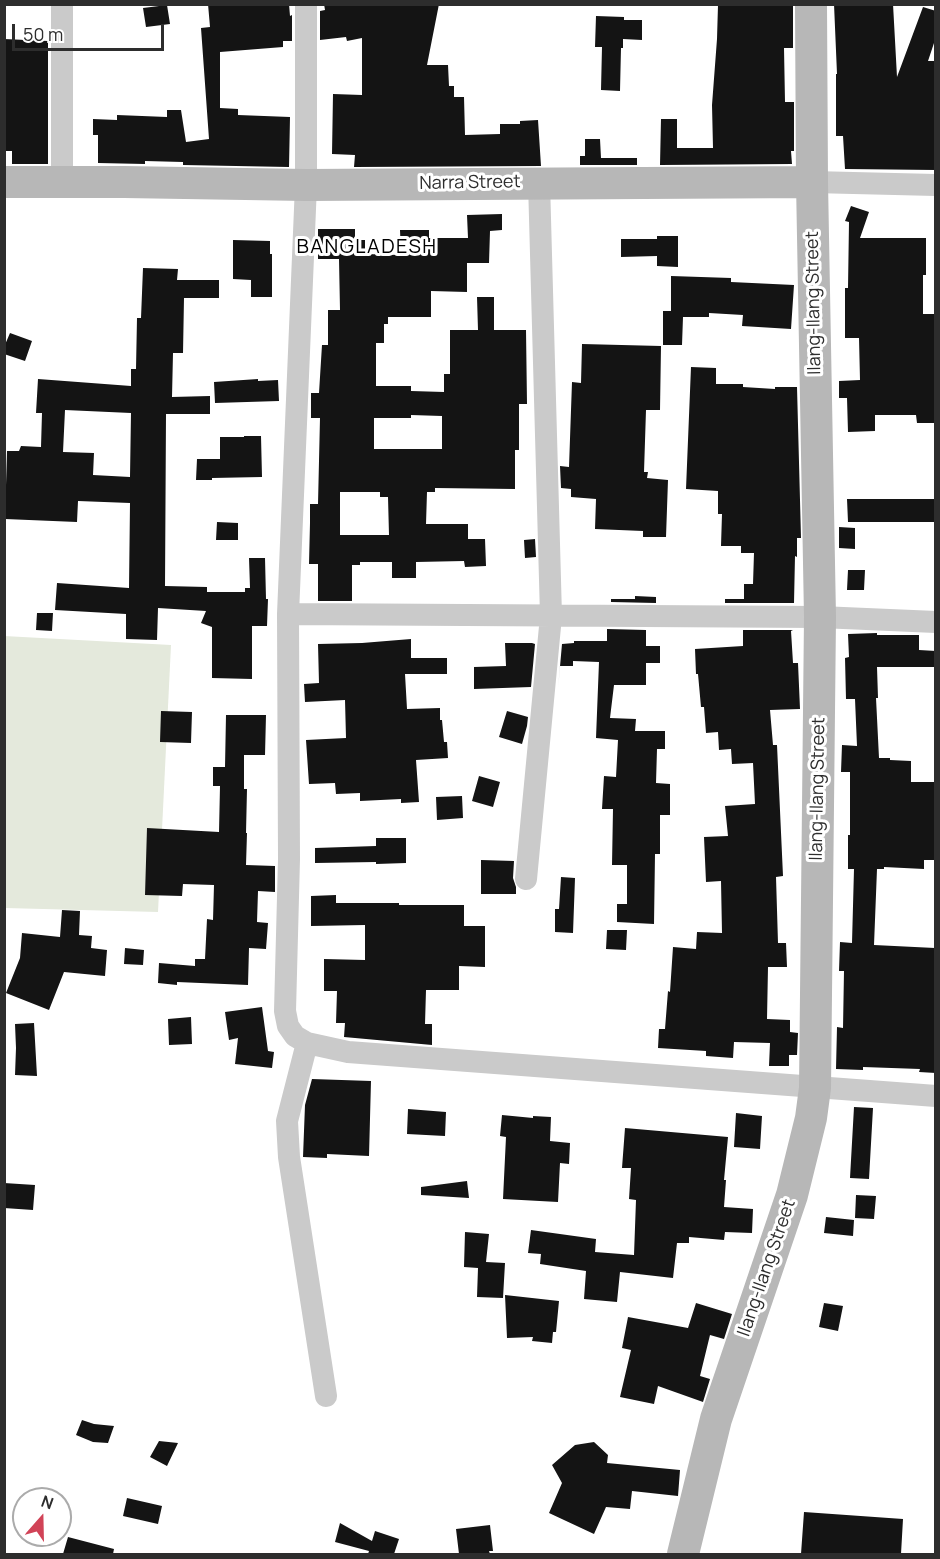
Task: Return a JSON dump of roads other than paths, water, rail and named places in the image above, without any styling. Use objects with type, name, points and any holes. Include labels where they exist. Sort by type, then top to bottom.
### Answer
[{"type":"main road","name":"Ilang-Ilang Street","points":[[683,1554],[716,1419],[792,1195],[811,1118],[814,1088],[820,617],[811,4]]},
{"type":"main road","name":"Narra Street","points":[[4,182],[306,185],[812,182]]},
{"type":"street","points":[[62,4],[62,182]]},
{"type":"street","points":[[306,4],[306,185],[288,614],[289,858],[285,1011],[288,1026],[295,1035],[307,1043],[348,1052],[936,1096]]},
{"type":"street","points":[[526,879],[551,615],[539,182]]},
{"type":"street","name":"Narra Street","points":[[812,182],[936,184]]},
{"type":"street","points":[[288,614],[820,617],[936,622]]},
{"type":"street","points":[[307,1043],[287,1121],[289,1157],[326,1396]]},
{"type":"district","name":"BANGLADESH","points":[[367,247]]}]
